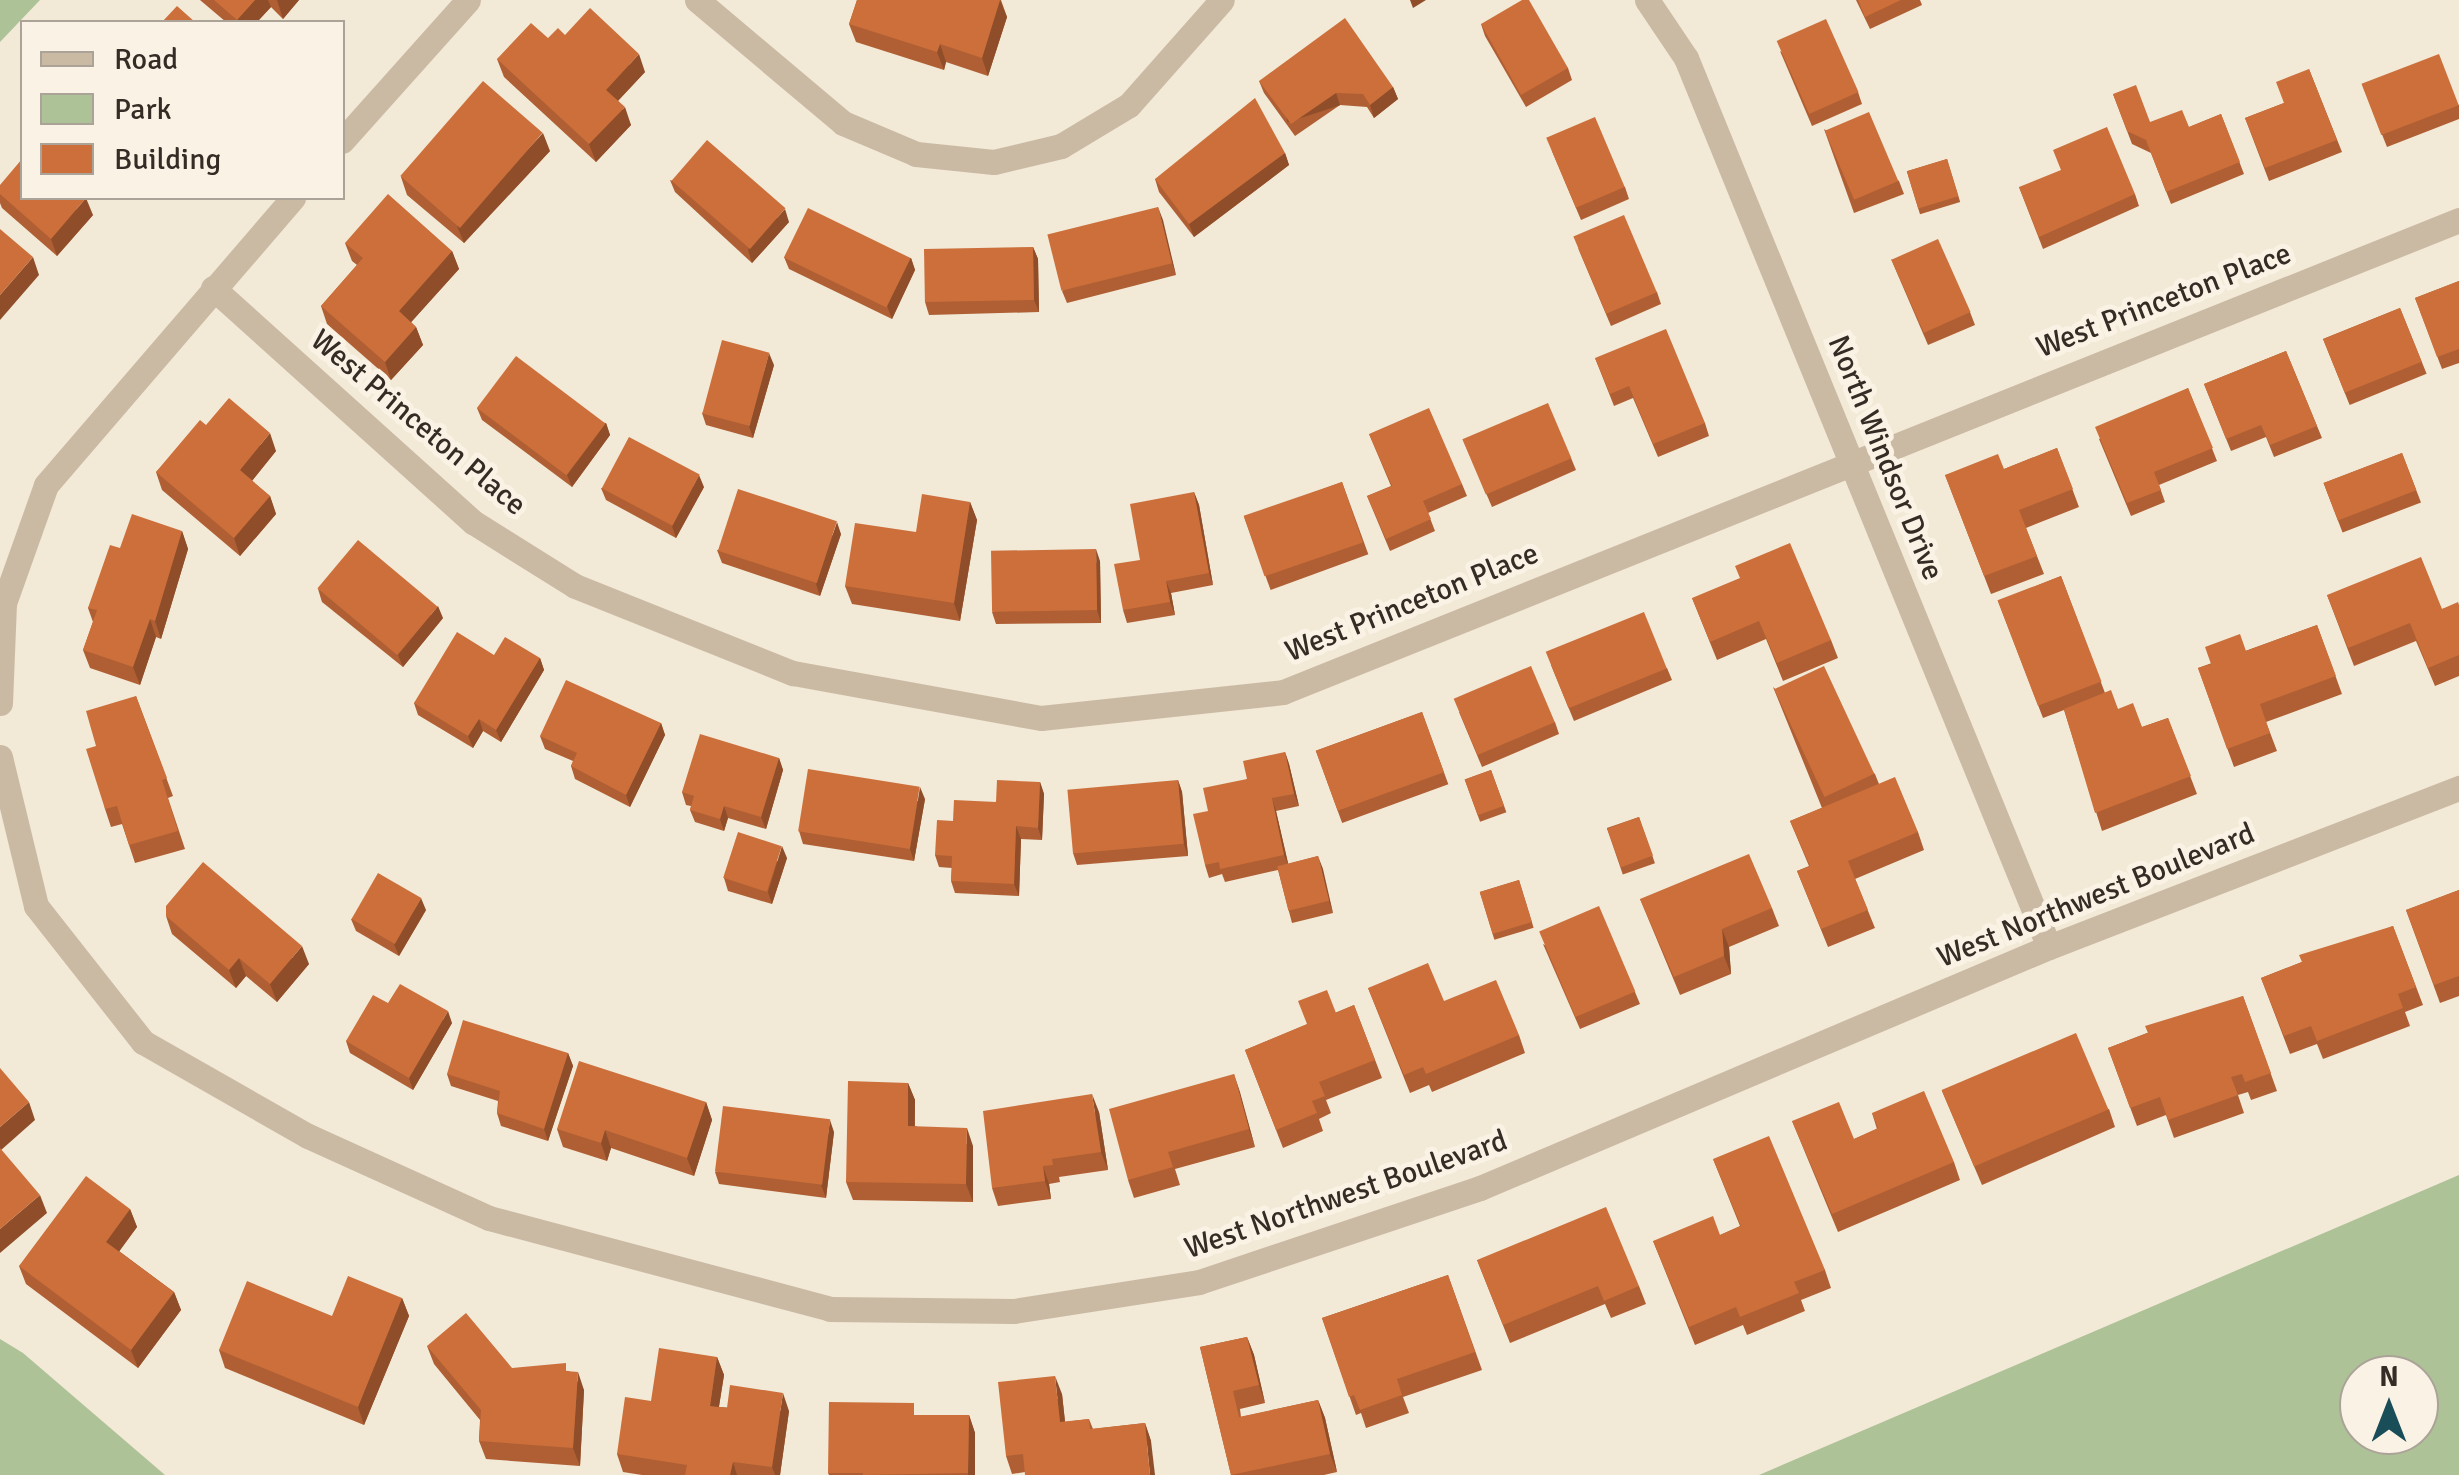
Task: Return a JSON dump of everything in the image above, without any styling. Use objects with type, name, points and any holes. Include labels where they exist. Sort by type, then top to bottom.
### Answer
[{"type":"street","points":[[345,139],[468,0]]},
{"type":"street","points":[[697,0],[843,123],[916,154],[994,162],[1061,146],[1129,105],[1222,0]]},
{"type":"street","name":"North Windsor Drive","points":[[1647,0],[1686,58],[2049,947]]},
{"type":"street","points":[[0,703],[4,603],[46,485],[291,200]]},
{"type":"street","name":"West Princeton Place","points":[[213,288],[473,522],[575,586],[792,673],[1041,718],[1282,692],[1850,459],[2459,220]]},
{"type":"street","name":"West Northwest Boulevard","points":[[0,757],[36,906],[142,1042],[308,1136],[489,1218],[830,1309],[1014,1311],[1199,1282],[1480,1188],[2049,947],[2459,788]]},
{"type":"green space","points":[[0,0],[40,0],[20,20],[0,42]]},
{"type":"green space","points":[[2459,1175],[2459,1475],[1759,1475]]},
{"type":"green space","points":[[0,1339],[23,1353],[165,1475],[0,1475]]},
{"type":"building","points":[[214,0],[255,0],[237,20]]},
{"type":"building","points":[[857,0],[1000,0],[982,58],[940,44],[937,52],[849,24]]},
{"type":"building","points":[[1522,0],[1529,0],[1568,68],[1521,95],[1481,24]]},
{"type":"building","points":[[1858,0],[1901,0],[1865,17]]},
{"type":"building","points":[[177,6],[193,20],[164,20]]},
{"type":"building","points":[[590,8],[639,54],[606,90],[625,107],[589,144],[497,59],[531,23],[548,38],[558,28],[565,35]]},
{"type":"building","points":[[1345,18],[1393,87],[1370,105],[1363,94],[1336,93],[1291,124],[1259,81]]},
{"type":"building","points":[[1826,19],[1859,92],[1809,114],[1777,41]]},
{"type":"building","points":[[2439,54],[2459,105],[2381,135],[2362,84]]},
{"type":"building","points":[[2309,69],[2337,140],[2265,168],[2245,118],[2284,103],[2276,82]]},
{"type":"building","points":[[483,81],[543,133],[460,228],[400,176]]},
{"type":"building","points":[[2136,85],[2150,122],[2182,110],[2189,127],[2221,114],[2240,162],[2166,192],[2146,140],[2127,131],[2113,94]]},
{"type":"building","points":[[1255,98],[1285,153],[1189,224],[1155,179]]},
{"type":"building","points":[[1869,112],[1898,181],[1854,200],[1825,131]]},
{"type":"building","points":[[1595,117],[1625,187],[1576,208],[1546,138]]},
{"type":"building","points":[[2107,127],[2135,194],[2039,237],[2019,187],[2061,170],[2053,150]]},
{"type":"building","points":[[707,140],[785,208],[750,249],[672,181]]},
{"type":"building","points":[[1947,159],[1958,196],[1918,209],[1907,171]]},
{"type":"building","points":[[20,161],[20,200],[84,200],[51,239],[0,194],[0,185]]},
{"type":"building","points":[[388,194],[452,251],[399,311],[416,327],[385,362],[321,306],[363,258],[345,243]]},
{"type":"building","points":[[1158,207],[1172,263],[1061,291],[1047,235]]},
{"type":"building","points":[[808,208],[910,258],[886,307],[784,257]]},
{"type":"building","points":[[1624,215],[1657,292],[1606,314],[1573,236]]},
{"type":"building","points":[[0,229],[33,257],[0,295]]},
{"type":"building","points":[[1938,239],[1971,312],[1924,333],[1891,260]]},
{"type":"building","points":[[1033,247],[1034,300],[925,302],[924,249]]},
{"type":"building","points":[[2459,281],[2459,349],[2437,357],[2415,298]]},
{"type":"building","points":[[2400,308],[2422,362],[2345,393],[2323,339]]},
{"type":"building","points":[[1666,329],[1705,423],[1653,444],[1629,386],[1610,394],[1595,358]]},
{"type":"building","points":[[722,340],[769,353],[750,426],[702,413]]},
{"type":"building","points":[[2286,351],[2317,426],[2270,445],[2261,425],[2226,439],[2204,384]]},
{"type":"building","points":[[516,356],[605,423],[566,475],[477,408]]},
{"type":"building","points":[[2188,388],[2213,448],[2154,472],[2161,490],[2127,503],[2095,427]]},
{"type":"building","points":[[229,398],[270,433],[240,470],[270,496],[234,538],[156,472],[200,420],[206,425]]},
{"type":"building","points":[[1548,403],[1571,458],[1486,495],[1462,439]]},
{"type":"building","points":[[1429,408],[1462,484],[1423,501],[1431,519],[1386,539],[1367,496],[1392,486],[1369,434]]},
{"type":"building","points":[[629,437],[700,475],[672,526],[602,488]]},
{"type":"building","points":[[2057,448],[2073,489],[2019,510],[2037,556],[1984,576],[1945,475],[1998,454],[2004,469]]},
{"type":"building","points":[[2402,453],[2416,490],[2338,520],[2324,483]]},
{"type":"building","points":[[1342,482],[1363,543],[1265,576],[1244,516]]},
{"type":"building","points":[[738,489],[837,521],[817,583],[718,551]]},
{"type":"building","points":[[1194,492],[1209,573],[1166,581],[1170,602],[1123,610],[1114,564],[1140,560],[1130,504]]},
{"type":"building","points":[[922,494],[970,502],[954,603],[845,586],[855,523],[916,532]]},
{"type":"building","points":[[132,514],[182,531],[155,621],[150,619],[133,667],[83,650],[97,610],[88,608],[110,545],[120,548]]},
{"type":"building","points":[[358,540],[438,607],[397,655],[318,588]]},
{"type":"building","points":[[1790,543],[1831,640],[1777,663],[1759,621],[1710,642],[1692,598],[1740,578],[1735,566]]},
{"type":"building","points":[[1096,549],[1097,610],[992,612],[991,551]]},
{"type":"building","points":[[2421,557],[2442,609],[2458,602],[2459,655],[2428,668],[2410,623],[2348,648],[2327,595]]},
{"type":"building","points":[[2061,576],[2101,681],[2038,706],[1998,600]]},
{"type":"building","points":[[1644,612],[1667,669],[1569,708],[1546,652]]},
{"type":"building","points":[[2317,625],[2336,676],[2260,704],[2270,733],[2227,749],[2198,668],[2211,664],[2205,647],[2240,634],[2246,651]]},
{"type":"building","points":[[457,632],[494,655],[505,637],[540,658],[496,730],[479,719],[468,736],[414,703]]},
{"type":"building","points":[[1531,666],[1555,722],[1478,755],[1454,699]]},
{"type":"building","points":[[1824,666],[1874,774],[1824,797],[1774,689]]},
{"type":"building","points":[[566,680],[661,723],[626,795],[571,766],[577,753],[540,736]]},
{"type":"building","points":[[2111,690],[2118,709],[2133,703],[2142,727],[2168,718],[2191,776],[2095,813],[2064,709]]},
{"type":"building","points":[[136,696],[167,778],[162,780],[178,831],[129,845],[117,806],[105,809],[86,749],[96,746],[86,711]]},
{"type":"building","points":[[1422,712],[1444,772],[1338,811],[1316,751]]},
{"type":"building","points":[[700,734],[779,758],[761,817],[724,806],[720,819],[690,810],[694,796],[682,792]]},
{"type":"building","points":[[1285,752],[1294,794],[1272,798],[1284,855],[1220,869],[1219,862],[1205,865],[1193,814],[1208,811],[1203,788],[1247,779],[1243,761]]},
{"type":"building","points":[[808,769],[920,787],[910,849],[798,831]]},
{"type":"building","points":[[1491,770],[1504,806],[1478,815],[1465,780]]},
{"type":"building","points":[[1895,777],[1918,832],[1848,861],[1868,910],[1821,929],[1797,871],[1810,866],[1790,821]]},
{"type":"building","points":[[997,780],[1040,782],[1038,828],[1016,826],[1014,884],[951,881],[952,856],[935,855],[937,820],[953,821],[954,800],[996,802]]},
{"type":"building","points":[[1178,780],[1184,844],[1073,853],[1067,790]]},
{"type":"building","points":[[1639,817],[1653,856],[1621,867],[1607,829]]},
{"type":"building","points":[[738,832],[782,846],[767,892],[723,878]]},
{"type":"building","points":[[1749,854],[1772,908],[1722,929],[1724,956],[1674,977],[1640,899]]},
{"type":"building","points":[[1318,856],[1329,901],[1288,911],[1277,866]]},
{"type":"building","points":[[203,862],[302,946],[270,984],[239,958],[229,970],[166,916],[166,906]]},
{"type":"building","points":[[378,873],[421,898],[395,944],[352,919]]},
{"type":"building","points":[[1519,880],[1532,922],[1493,934],[1480,892]]},
{"type":"building","points":[[2459,890],[2459,976],[2434,985],[2406,910]]},
{"type":"building","points":[[1599,906],[1635,992],[1576,1017],[1539,931]]},
{"type":"building","points":[[2393,926],[2416,987],[2398,994],[2403,1008],[2317,1041],[2311,1026],[2284,1036],[2261,978],[2302,962],[2299,955]]},
{"type":"building","points":[[1428,963],[1444,1001],[1496,980],[1519,1035],[1426,1074],[1423,1067],[1404,1075],[1368,988]]},
{"type":"building","points":[[400,984],[448,1011],[409,1078],[346,1041],[373,995],[388,1003]]},
{"type":"building","points":[[1327,990],[1336,1013],[1354,1005],[1375,1060],[1319,1082],[1325,1096],[1312,1101],[1317,1113],[1276,1130],[1245,1050],[1307,1024],[1298,1001]]},
{"type":"building","points":[[2243,996],[2271,1073],[2245,1082],[2242,1074],[2231,1077],[2238,1095],[2168,1120],[2160,1097],[2130,1108],[2108,1048],[2148,1033],[2145,1026]]},
{"type":"building","points":[[463,1020],[568,1053],[544,1129],[497,1113],[500,1091],[447,1074]]},
{"type":"building","points":[[2076,1033],[2108,1109],[1974,1166],[1942,1090]]},
{"type":"building","points":[[579,1061],[706,1102],[687,1158],[605,1130],[601,1143],[557,1129]]},
{"type":"building","points":[[0,1068],[29,1102],[0,1127]]},
{"type":"building","points":[[1234,1074],[1249,1129],[1168,1152],[1173,1167],[1128,1180],[1109,1109]]},
{"type":"building","points":[[848,1081],[908,1083],[908,1126],[967,1128],[966,1184],[846,1182]]},
{"type":"building","points":[[1924,1091],[1954,1162],[1832,1214],[1792,1121],[1839,1102],[1854,1139],[1878,1128],[1872,1113]]},
{"type":"building","points":[[1092,1094],[1101,1152],[1052,1159],[1053,1165],[1043,1166],[1045,1181],[992,1188],[983,1111]]},
{"type":"building","points":[[723,1106],[830,1119],[822,1185],[715,1172]]},
{"type":"building","points":[[1769,1136],[1825,1270],[1794,1282],[1799,1293],[1740,1317],[1736,1307],[1689,1327],[1653,1241],[1713,1216],[1720,1235],[1741,1226],[1713,1159]]},
{"type":"building","points":[[0,1148],[40,1195],[0,1229]]},
{"type":"building","points":[[86,1176],[130,1209],[106,1242],[174,1292],[131,1350],[19,1266]]},
{"type":"building","points":[[1606,1207],[1639,1286],[1604,1301],[1598,1286],[1503,1325],[1477,1260]]},
{"type":"building","points":[[1448,1275],[1475,1352],[1397,1379],[1402,1395],[1360,1410],[1354,1395],[1349,1397],[1322,1318]]},
{"type":"building","points":[[348,1276],[402,1298],[358,1407],[219,1350],[247,1281],[332,1316]]},
{"type":"building","points":[[466,1313],[512,1368],[566,1363],[566,1371],[578,1372],[573,1448],[479,1441],[481,1410],[427,1346]]},
{"type":"building","points":[[1247,1337],[1259,1385],[1233,1391],[1239,1417],[1318,1400],[1330,1454],[1231,1475],[1200,1347]]},
{"type":"building","points":[[659,1348],[717,1357],[710,1406],[727,1408],[730,1385],[783,1393],[772,1467],[733,1462],[730,1475],[685,1475],[687,1465],[617,1454],[625,1397],[651,1401]]},
{"type":"building","points":[[1055,1376],[1060,1422],[1089,1419],[1090,1429],[1145,1423],[1150,1475],[1025,1475],[1023,1454],[1006,1456],[998,1382]]},
{"type":"building","points":[[829,1402],[914,1403],[914,1415],[969,1415],[968,1473],[828,1473]]}]
